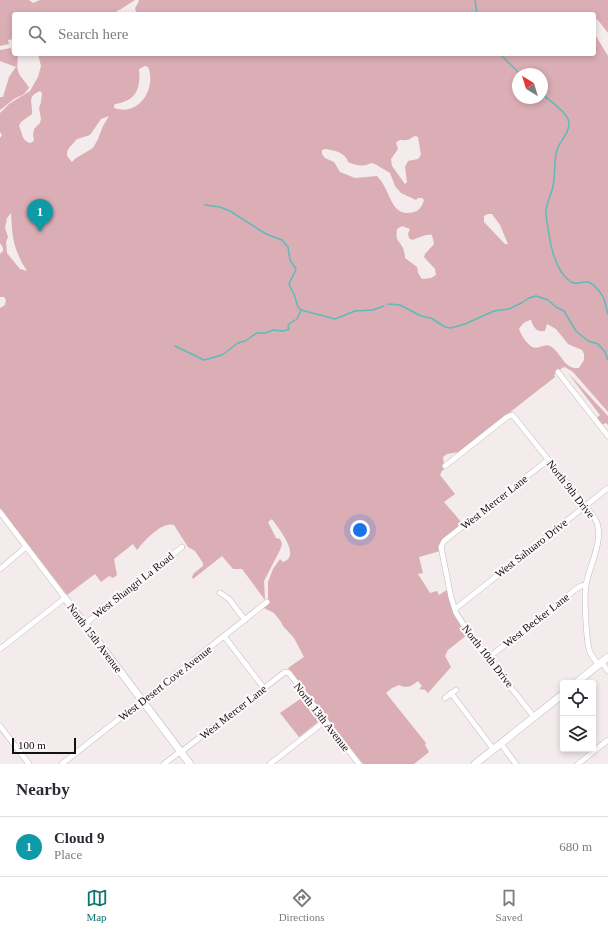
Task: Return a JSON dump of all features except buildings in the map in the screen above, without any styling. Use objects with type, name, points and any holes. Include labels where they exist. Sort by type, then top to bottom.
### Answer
[{"type":"street","points":[[558,372],[608,436]]},
{"type":"street","name":"North 9th Drive","points":[[445,466],[507,417],[512,415],[515,418],[596,521],[599,530],[586,585],[588,645],[592,655],[608,671]]},
{"type":"street","name":"West Mercer Lane","points":[[442,544],[548,460]]},
{"type":"street","name":"West Sahuaro Drive","points":[[455,608],[608,488]]},
{"type":"street","name":"North 15th Avenue","points":[[0,512],[190,764]]},
{"type":"street","name":"North 10th Drive","points":[[442,544],[449,587],[455,608],[466,630],[534,717]]},
{"type":"street","points":[[0,568],[26,547]]},
{"type":"street","name":"West Shangri La Road","points":[[85,624],[182,547]]},
{"type":"street","name":"West Becker Lane","points":[[488,658],[580,586],[586,585]]},
{"type":"street","points":[[220,593],[229,599],[245,620]]},
{"type":"street","points":[[0,649],[65,598]]},
{"type":"street","name":"West Desert Cove Avenue","points":[[62,764],[267,602]]},
{"type":"street","points":[[224,636],[264,687]]},
{"type":"street","points":[[580,680],[608,657]]},
{"type":"street","name":"West Mercer Lane","points":[[164,764],[285,672]]},
{"type":"street","name":"North 13th Avenue","points":[[285,672],[289,674],[359,764]]},
{"type":"street","points":[[445,698],[453,692],[494,750]]},
{"type":"street","points":[[475,764],[560,696]]},
{"type":"street","points":[[270,764],[325,721]]},
{"type":"street","points":[[0,726],[29,764]]},
{"type":"street","points":[[578,764],[608,740]]},
{"type":"street","points":[[501,744],[516,764]]},
{"type":"shaded area","points":[[0,0],[29,0],[33,3],[40,0],[135,0],[117,12],[12,12],[12,39],[8,40],[9,44],[0,46]]},
{"type":"shaded area","points":[[139,0],[608,0],[608,33],[596,19],[596,12],[136,12],[135,8]]},
{"type":"shaded area","points":[[596,36],[608,56],[608,412],[573,372],[565,367],[554,375],[555,377],[459,452],[447,454],[443,457],[446,467],[440,475],[455,494],[444,502],[462,523],[440,542],[440,551],[419,557],[423,573],[418,574],[430,593],[437,591],[439,595],[447,590],[455,617],[467,635],[448,650],[445,656],[451,667],[428,693],[425,690],[419,689],[422,686],[418,681],[409,686],[404,687],[399,685],[386,693],[426,743],[425,745],[429,752],[414,764],[363,764],[288,668],[304,657],[294,638],[274,613],[262,607],[268,603],[268,582],[273,569],[280,559],[283,562],[288,559],[290,554],[287,542],[272,519],[268,522],[276,538],[280,539],[282,544],[264,581],[265,600],[242,569],[233,569],[222,556],[193,579],[192,577],[194,573],[203,566],[203,563],[195,551],[188,547],[174,525],[164,526],[154,533],[137,550],[133,544],[114,559],[117,575],[113,578],[109,576],[101,582],[95,574],[67,595],[0,508],[0,308],[5,305],[6,300],[4,297],[0,297],[0,254],[3,251],[3,248],[0,243],[0,138],[2,135],[0,132],[0,113],[9,104],[30,91],[38,77],[41,66],[38,56],[596,56]],"holes":[[[145,66],[148,67],[150,84],[144,99],[138,105],[131,108],[123,110],[114,108],[115,104],[128,100],[136,93],[139,82],[139,69]],[[40,91],[42,93],[39,108],[41,119],[40,123],[34,129],[34,141],[30,143],[25,140],[19,126],[21,122],[32,114],[32,98]],[[109,116],[93,148],[72,162],[67,156],[69,148],[77,139],[90,135],[101,119]],[[415,136],[418,137],[421,155],[418,159],[408,161],[405,167],[407,182],[405,184],[392,166],[391,159],[398,149],[396,143],[397,141],[408,140]],[[326,149],[336,151],[345,156],[348,162],[360,166],[371,163],[375,164],[390,173],[395,186],[401,193],[416,200],[418,198],[422,198],[424,200],[422,206],[414,212],[401,212],[394,205],[383,183],[377,176],[355,178],[340,172],[334,162],[325,158],[322,154],[322,150]],[[11,213],[16,249],[27,271],[20,269],[7,253],[6,242],[8,237],[5,228],[7,218]],[[492,214],[500,225],[508,244],[505,244],[484,222],[484,216]],[[402,226],[410,229],[408,234],[409,238],[412,240],[432,235],[434,244],[424,257],[435,269],[436,275],[431,278],[422,279],[418,273],[417,267],[405,258],[403,248],[397,236],[397,229]],[[531,320],[533,325],[539,331],[545,331],[547,324],[556,329],[568,344],[582,350],[584,360],[579,368],[574,368],[566,364],[554,349],[548,345],[534,348],[532,347],[524,339],[519,329],[525,322]]]},
{"type":"shaded area","points":[[11,48],[12,56],[18,56],[17,69],[29,88],[24,94],[14,99],[0,110],[0,97],[3,97],[9,77],[16,67],[0,61],[0,50]]},
{"type":"shaded area","points":[[568,373],[608,416],[608,425],[606,423],[601,425],[596,419],[600,415]]},
{"type":"shaded area","points":[[303,697],[319,720],[299,737],[280,713]]},
{"type":"waterway","points":[[475,0],[477,12]]},
{"type":"waterway","points":[[502,56],[514,68]]},
{"type":"waterway","points":[[548,99],[563,112],[569,123],[568,130],[556,152],[553,186],[546,208],[548,232],[552,251],[560,269],[571,282],[588,282],[598,289],[604,299],[608,314]]},
{"type":"waterway","points":[[205,205],[220,207],[230,211],[266,234],[282,240],[288,247],[290,260],[296,269],[289,285],[294,294],[298,307],[301,310],[335,319],[355,311],[373,310],[384,306]]},
{"type":"waterway","points":[[388,304],[400,305],[421,316],[431,318],[445,327],[451,328],[465,324],[494,311],[509,309],[529,298],[536,296],[548,300],[556,307],[564,311],[576,331],[588,341],[598,344],[605,352],[608,360]]},
{"type":"waterway","points":[[297,319],[301,310]]},
{"type":"waterway","points":[[175,346],[204,360],[222,355],[238,343],[245,341],[257,333],[266,333],[273,330],[284,331],[289,329],[288,325],[295,320]]},
{"type":"place","name":"Cloud 9","points":[[40,232]]}]
